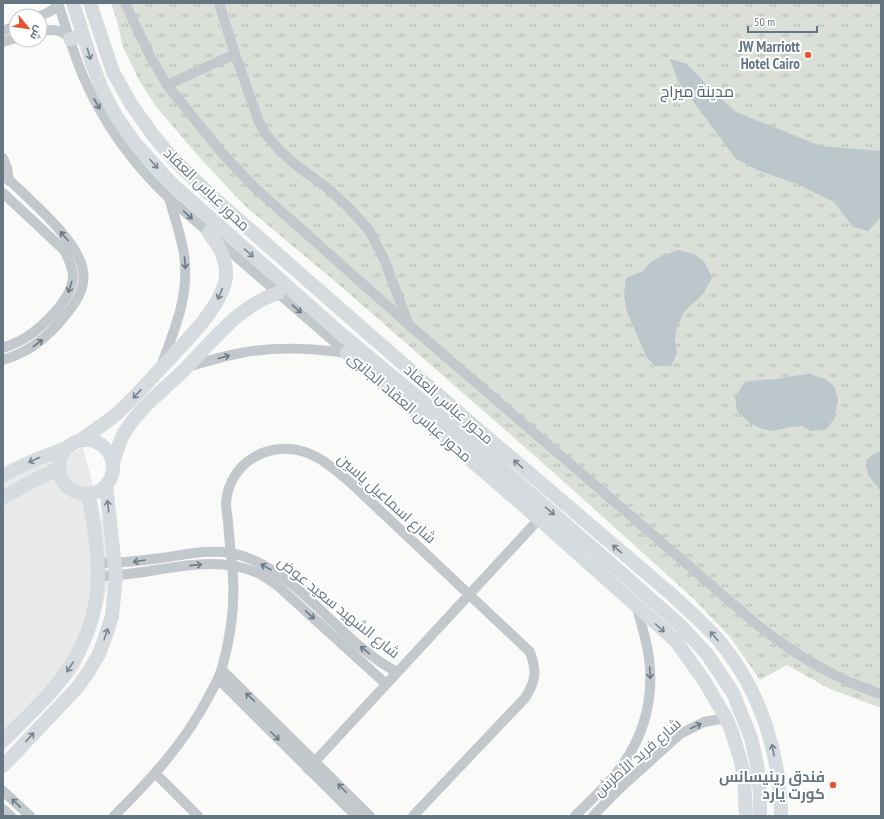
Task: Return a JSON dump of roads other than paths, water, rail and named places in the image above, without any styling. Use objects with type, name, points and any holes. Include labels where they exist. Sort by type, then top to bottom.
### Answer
[{"type":"main road","name":"محور عباس العقاد","points":[[73,3],[76,38],[92,64],[102,89],[116,116],[135,143],[213,228],[317,320],[463,435],[497,464],[681,626],[707,654],[733,692],[741,710],[757,765],[760,816]]},
{"type":"main road","name":"محور عباس العقاد","points":[[90,3],[113,72],[131,104],[152,135],[174,160],[217,201],[474,426],[670,594],[713,634],[730,655],[754,693],[772,743],[781,797],[781,816]]},
{"type":"main road","points":[[3,476],[33,460],[66,448],[110,419],[122,410],[192,335],[211,310],[220,295],[226,278],[225,260],[213,228]]},
{"type":"main road","points":[[113,464],[119,441],[137,416],[229,324],[256,302],[278,293]]},
{"type":"main road","name":"محور عباس العقاد الجانبى","points":[[347,353],[539,519],[676,642],[683,650],[706,682],[732,732],[741,762],[746,793],[746,816]]},
{"type":"main road","points":[[463,435],[466,436],[471,434],[474,426]]},
{"type":"main road","points":[[66,448],[60,461],[59,468],[60,476],[68,487],[74,491],[88,494],[101,489],[106,485],[113,472],[111,456],[101,444],[94,441],[79,440]]},
{"type":"main road","points":[[497,464],[498,459],[495,451],[500,448]]},
{"type":"main road","points":[[3,498],[59,468]]},
{"type":"main road","points":[[3,766],[77,688],[89,672],[99,654],[106,635],[112,616],[115,596],[116,570],[106,485]]},
{"type":"main road","points":[[3,740],[57,685],[76,658],[85,639],[93,613],[98,569],[96,540],[88,494]]},
{"type":"main road","points":[[582,558],[591,547]]},
{"type":"street","points":[[125,3],[149,54],[168,85],[222,153],[255,188],[409,325],[779,643],[832,674],[881,694]]},
{"type":"street","points":[[219,3],[259,122],[265,133],[279,150],[296,166],[325,186],[347,206],[369,230],[384,259],[409,325]]},
{"type":"street","name":"محور عباس العقاد الجانبى","points":[[58,4],[76,38],[83,75],[92,96],[126,151],[169,198],[213,228],[278,293],[317,320],[347,353]]},
{"type":"street","points":[[48,12],[58,4]]},
{"type":"street","points":[[48,30],[60,31],[76,38]]},
{"type":"street","points":[[168,85],[235,54]]},
{"type":"street","points":[[3,158],[6,164],[5,181],[52,222],[70,243],[79,257],[84,272],[82,288],[75,304],[56,326],[41,341],[31,348],[15,357],[3,360]]},
{"type":"street","points":[[3,193],[64,250],[70,262],[73,275],[71,288],[66,298],[45,322],[25,338],[3,348]]},
{"type":"street","points":[[159,370],[178,320],[186,285],[184,252],[169,198]]},
{"type":"street","points":[[187,367],[240,353],[267,349],[320,349],[347,353]]},
{"type":"street","name":"شارع اسماعيل ياسين","points":[[114,816],[156,774],[180,745],[220,674],[227,648],[233,602],[232,565],[226,503],[229,488],[236,474],[247,462],[260,453],[275,449],[291,448],[306,452],[330,465],[352,484],[530,652],[535,663],[535,676],[532,688],[525,698],[413,816]]},
{"type":"street","points":[[308,769],[539,519]]},
{"type":"street","name":"شارع الشهيد سعيد عوض","points":[[116,570],[136,561],[206,552],[230,553],[251,559],[286,579],[366,652],[397,672]]},
{"type":"street","name":"شارع الشهيد سعيد عوض","points":[[98,569],[150,570],[204,564],[232,565],[261,574],[278,586],[386,684]]},
{"type":"street","name":"شارع فريد الأطرش","points":[[575,816],[620,768],[635,746],[645,722],[649,701],[649,657],[637,607]]},
{"type":"street","points":[[220,674],[263,717],[308,769],[356,816]]},
{"type":"street","points":[[263,717],[315,761],[370,816]]},
{"type":"street","name":"شارع فريد الأطرش","points":[[593,816],[618,790],[684,732],[704,722],[726,718]]},
{"type":"street","points":[[156,774],[198,816]]},
{"type":"street","points":[[608,781],[618,790]]},
{"type":"street","points":[[3,791],[30,816]]},
{"type":"street","points":[[3,809],[11,816]]},
{"type":"place","name":"JW Marriott Hotel Cairo","points":[[808,55]]},
{"type":"place","name":"فندق رينيسانس كورت يارد","points":[[833,785]]},
{"type":"district","name":"مدينة ميراج","points":[[697,91]]}]
